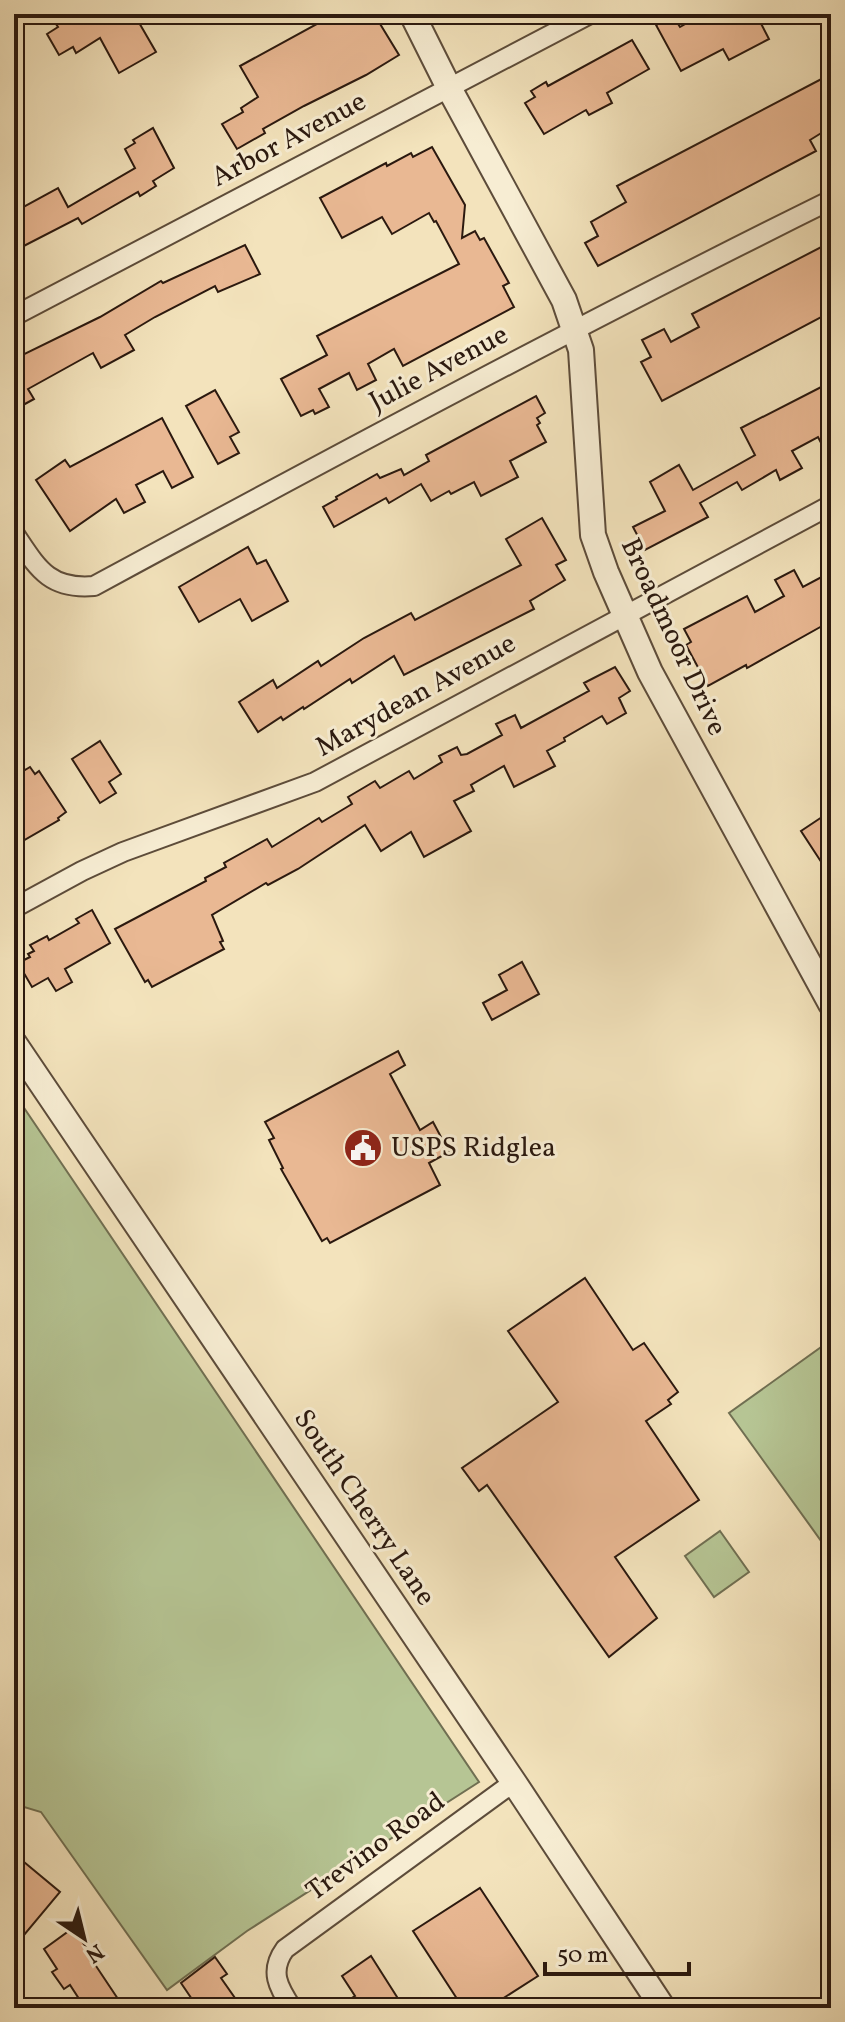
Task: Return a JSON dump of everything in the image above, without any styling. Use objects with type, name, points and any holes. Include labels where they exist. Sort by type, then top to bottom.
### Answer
[{"type":"street","name":"Broadmoor Drive","points":[[412,14],[564,300],[576,329],[582,362],[593,535],[606,572],[650,672],[831,1004]]},
{"type":"street","name":"Arbor Avenue","points":[[14,316],[590,14]]},
{"type":"street","name":"Julie Avenue","points":[[14,533],[38,568],[54,581],[75,587],[94,586],[576,329],[831,200]]},
{"type":"street","name":"Marydean Avenue","points":[[14,908],[123,852],[315,782],[831,505]]},
{"type":"street","name":"South Cherry Lane","points":[[14,1043],[663,2008]]},
{"type":"street","name":"Trevino Road","points":[[292,2008],[275,1970],[276,1962],[285,1949],[515,1784]]},
{"type":"green space","points":[[14,1093],[479,1782],[247,1931],[167,1990],[41,1812],[14,1804]]},
{"type":"green space","points":[[831,1340],[831,1540],[824,1545],[729,1413]]},
{"type":"green space","points":[[720,1531],[749,1572],[714,1597],[685,1556]]},
{"type":"building","points":[[74,14],[134,14],[156,52],[119,73],[100,38],[76,53],[73,47],[59,55],[47,34],[58,27],[56,24]]},
{"type":"building","points":[[335,14],[374,14],[399,55],[263,129],[265,133],[237,149],[222,124],[243,112],[241,108],[258,97],[240,66]]},
{"type":"building","points":[[703,14],[756,14],[769,39],[729,60],[723,49],[681,71],[656,25],[673,16],[680,27]]},
{"type":"building","points":[[632,40],[649,69],[607,93],[612,103],[589,115],[586,110],[544,134],[525,103],[535,97],[531,91],[546,82],[548,86]]},
{"type":"building","points":[[831,74],[831,127],[810,140],[816,151],[598,266],[585,243],[598,236],[591,222],[626,202],[617,186]]},
{"type":"building","points":[[153,128],[174,168],[153,181],[156,186],[140,196],[138,192],[82,224],[78,218],[14,251],[14,212],[58,188],[68,207],[135,168],[125,149]]},
{"type":"building","points":[[432,147],[465,205],[462,238],[475,231],[480,240],[484,238],[509,283],[503,286],[514,307],[403,366],[394,349],[368,364],[376,380],[357,390],[349,373],[319,389],[329,407],[301,416],[281,379],[327,355],[317,336],[459,264],[429,213],[392,234],[382,217],[342,238],[320,198],[386,163],[387,166],[411,153],[413,157]]},
{"type":"building","points":[[831,242],[831,312],[662,401],[641,362],[651,357],[642,340],[664,329],[671,342],[699,327],[692,314]]},
{"type":"building","points":[[245,245],[260,274],[218,292],[215,286],[155,317],[125,335],[134,350],[101,368],[93,353],[28,389],[34,399],[14,410],[14,359],[100,317],[161,281],[163,283]]},
{"type":"building","points":[[831,382],[831,462],[818,437],[792,451],[802,468],[780,480],[776,470],[742,490],[737,482],[700,503],[708,517],[645,550],[633,527],[665,511],[650,482],[679,465],[693,490],[755,455],[741,428]]},
{"type":"building","points":[[215,390],[239,432],[230,437],[239,453],[218,464],[186,406]]},
{"type":"building","points":[[536,396],[545,413],[537,418],[540,423],[537,425],[546,442],[510,461],[518,477],[481,496],[474,482],[431,501],[421,484],[389,503],[386,498],[334,527],[323,507],[336,497],[377,474],[380,478],[401,469],[404,475],[429,461],[426,455]]},
{"type":"building","points":[[162,418],[193,477],[172,488],[163,471],[136,485],[145,502],[124,513],[116,499],[70,531],[36,480],[65,460],[70,467]]},
{"type":"building","points":[[542,518],[566,560],[556,565],[565,580],[530,601],[534,609],[404,675],[394,656],[352,683],[350,679],[304,709],[283,720],[281,717],[258,732],[239,702],[273,680],[277,688],[318,661],[321,666],[411,613],[415,620],[521,565],[506,539]]},
{"type":"building","points":[[248,547],[257,564],[266,560],[288,601],[252,621],[240,599],[199,622],[179,587]]},
{"type":"building","points":[[794,570],[803,587],[831,572],[831,621],[708,686],[686,645],[691,642],[684,629],[747,596],[755,612],[784,596],[775,580]]},
{"type":"building","points":[[615,667],[630,691],[619,698],[626,713],[607,724],[602,716],[564,738],[565,741],[547,751],[555,766],[514,787],[504,766],[471,785],[474,791],[454,801],[471,831],[424,857],[411,832],[381,851],[365,825],[298,869],[268,885],[266,883],[212,915],[224,949],[152,987],[148,980],[145,982],[115,929],[206,881],[205,878],[226,867],[224,863],[267,839],[272,847],[319,818],[322,822],[352,804],[348,797],[375,781],[380,788],[409,771],[414,779],[442,762],[439,756],[457,747],[461,755],[467,754],[502,735],[496,724],[515,715],[521,728],[589,691],[584,683]]},
{"type":"building","points":[[100,741],[121,774],[109,782],[116,793],[100,803],[72,759]]},
{"type":"building","points":[[14,755],[25,770],[30,767],[35,774],[39,771],[66,812],[59,820],[14,846]]},
{"type":"building","points":[[831,811],[831,877],[801,831]]},
{"type":"building","points":[[92,910],[110,943],[65,969],[72,982],[56,991],[48,978],[32,987],[18,963],[34,951],[30,945],[47,936],[49,940],[79,923],[76,919]]},
{"type":"building","points":[[522,962],[539,994],[492,1020],[483,1003],[507,990],[499,975]]},
{"type":"building","points":[[398,1051],[405,1065],[390,1074],[420,1130],[433,1122],[449,1152],[429,1163],[440,1185],[330,1243],[327,1238],[322,1241],[281,1169],[269,1140],[274,1138],[265,1122]]},
{"type":"building","points":[[585,1278],[633,1350],[644,1343],[678,1392],[668,1400],[671,1404],[646,1421],[699,1500],[615,1557],[657,1618],[609,1657],[487,1485],[479,1491],[462,1468],[558,1402],[508,1331]]},
{"type":"building","points":[[24,1862],[60,1892],[14,1947],[14,1874]]},
{"type":"building","points":[[480,1888],[538,1976],[488,2008],[463,2008],[413,1931]]},
{"type":"building","points":[[73,1928],[124,2008],[85,2008],[70,1985],[64,1989],[52,1972],[57,1969],[44,1949]]},
{"type":"building","points":[[371,1956],[404,2008],[335,2008],[355,1996],[342,1976]]},
{"type":"building","points":[[215,1957],[227,1974],[221,1978],[242,2008],[198,2008],[181,1983]]},
{"type":"place","name":"USPS Ridglea","points":[[363,1148]]}]
